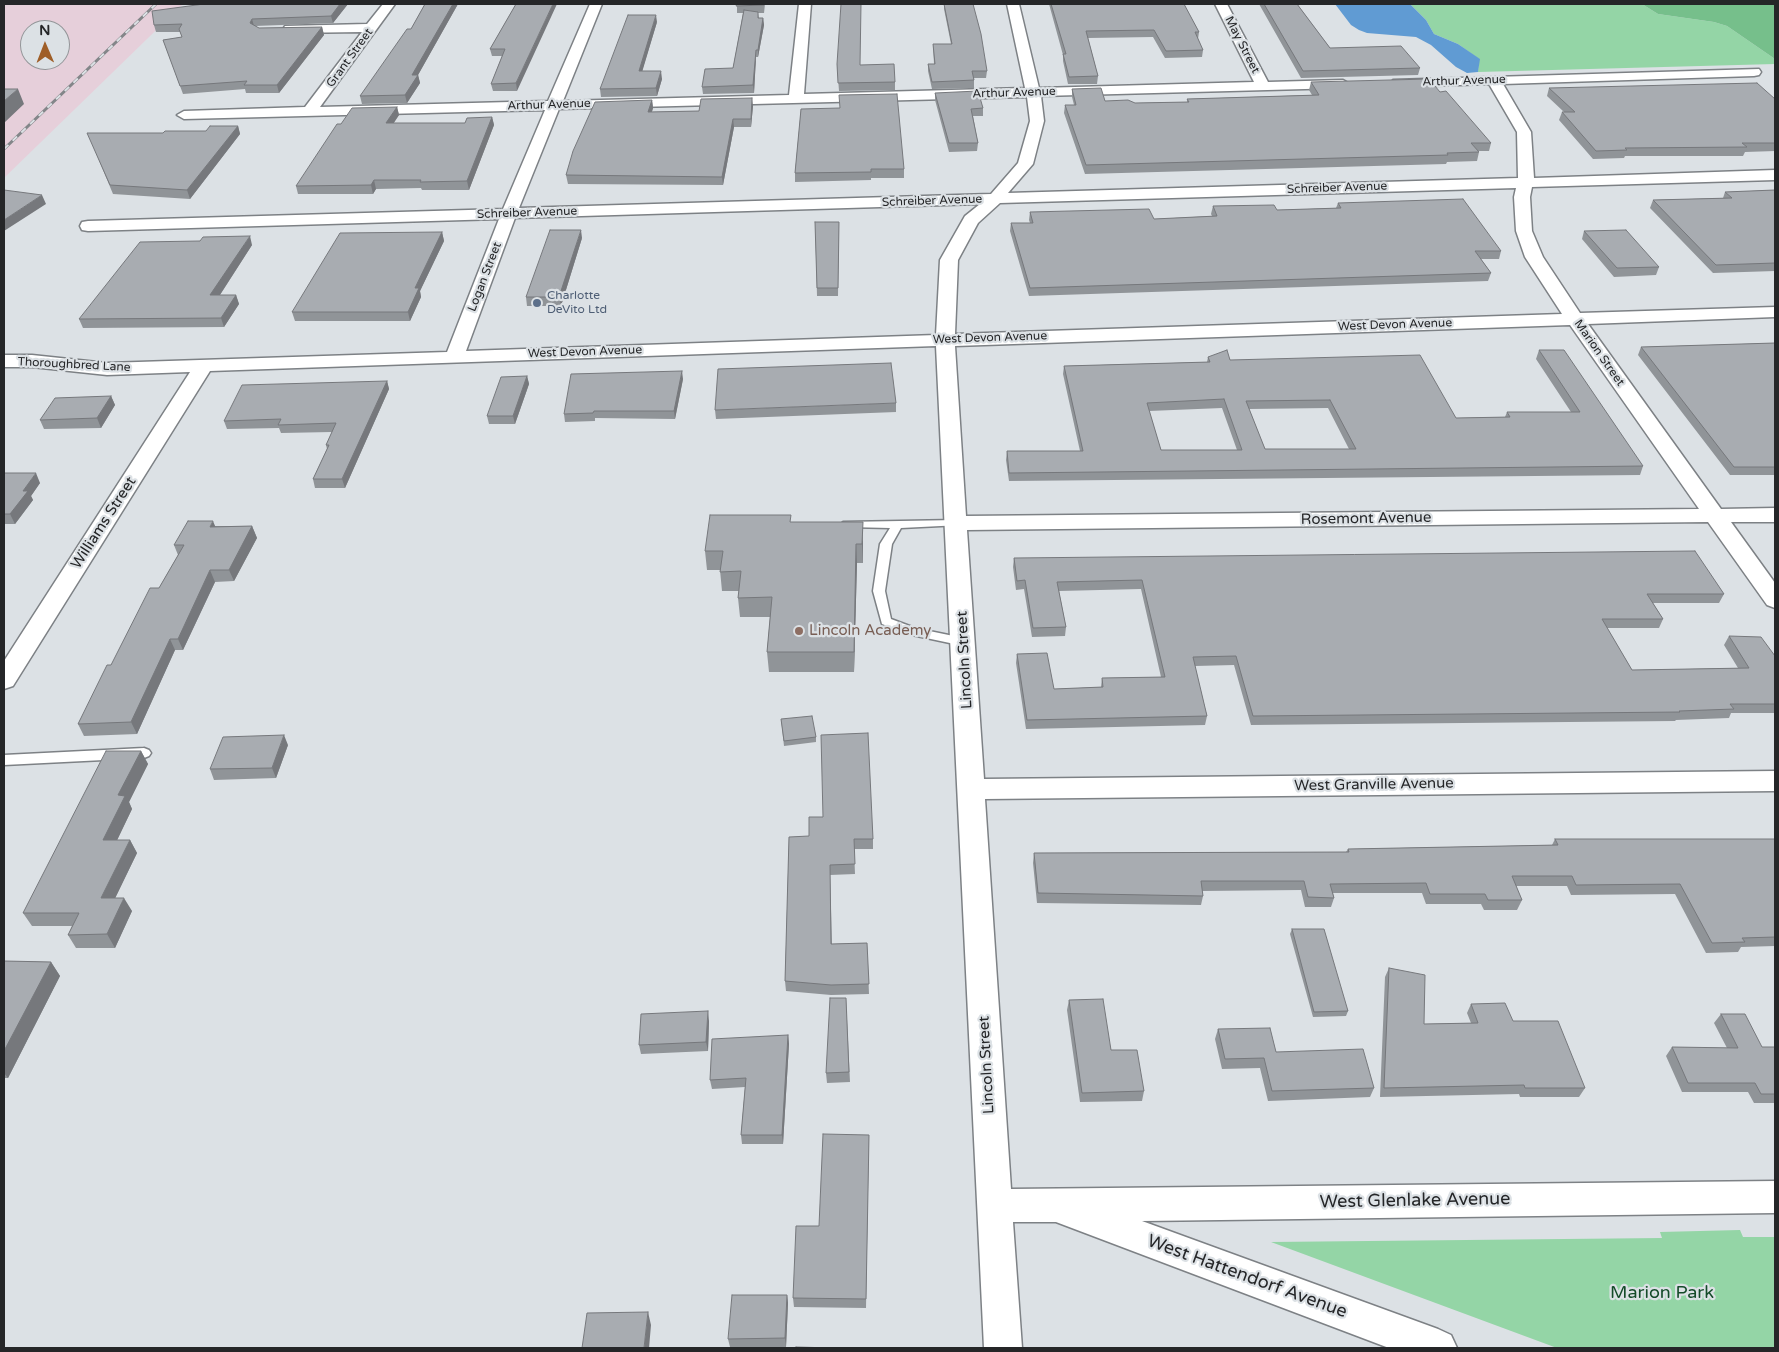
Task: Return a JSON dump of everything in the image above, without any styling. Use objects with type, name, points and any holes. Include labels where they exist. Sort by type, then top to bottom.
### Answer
[{"type":"street","name":"Grant Street","points":[[310,112],[389,4]]},
{"type":"street","name":"Logan Street","points":[[454,357],[509,213],[596,4]]},
{"type":"street","points":[[796,98],[805,4]]},
{"type":"street","name":"Lincoln Street","points":[[1003,1348],[964,642],[945,339],[950,260],[971,220],[995,199],[1025,164],[1037,121],[1033,92],[1013,4]]},
{"type":"street","name":"May Street","points":[[1221,4],[1263,86]]},
{"type":"street","points":[[279,30],[372,28]]},
{"type":"street","name":"Arthur Avenue","points":[[1388,83],[1754,72]]},
{"type":"street","name":"Marion Street","points":[[1494,80],[1524,132],[1527,172],[1522,197],[1524,231],[1534,257],[1575,319],[1775,600]]},
{"type":"street","name":"Arthur Avenue","points":[[184,115],[1359,84]]},
{"type":"street","name":"Schreiber Avenue","points":[[88,226],[1775,175]]},
{"type":"street","name":"West Devon Avenue","points":[[204,365],[1775,312]]},
{"type":"street","name":"Thoroughbred Lane","points":[[4,361],[32,361],[107,369],[204,365]]},
{"type":"street","name":"Williams Street","points":[[4,680],[204,365]]},
{"type":"street","name":"Rosemont Avenue","points":[[957,523],[1775,515]]},
{"type":"street","name":"West Granville Avenue","points":[[972,789],[1775,781]]},
{"type":"street","name":"West Glenlake Avenue","points":[[995,1206],[1775,1198]]},
{"type":"street","name":"West Hattendorf Avenue","points":[[1055,1205],[1438,1348]]},
{"type":"lane","points":[[839,524],[957,523]]},
{"type":"lane","points":[[897,525],[886,544],[879,590],[886,621],[912,631],[964,642]]},
{"type":"lane","points":[[4,760],[144,753]]},
{"type":"shaded area","points":[[4,4],[183,4],[4,178]]},
{"type":"green space","points":[[1410,4],[1642,4],[1658,14],[1714,22],[1727,26],[1775,59],[1775,64],[1478,72],[1479,59],[1458,44],[1434,34],[1426,20]]},
{"type":"green space","points":[[1642,4],[1775,4],[1775,59],[1727,26],[1714,22],[1658,14]]},
{"type":"green space","name":"Marion Park","points":[[1740,1230],[1743,1237],[1775,1237],[1775,1348],[1557,1348],[1271,1242],[1662,1238],[1660,1232]]},
{"type":"water","points":[[1335,4],[1410,4],[1426,20],[1434,34],[1458,44],[1480,59],[1478,72],[1467,73],[1456,67],[1431,45],[1416,37],[1367,33],[1359,30],[1351,25]]},
{"type":"building","points":[[204,4],[340,4],[331,16],[252,19],[250,23],[259,28],[322,27],[277,85],[244,85],[247,81],[180,86],[163,40],[182,37],[179,29],[182,24],[154,25],[152,11]]},
{"type":"building","points":[[425,4],[453,4],[412,75],[418,75],[405,95],[360,96],[407,29],[411,29]]},
{"type":"building","points":[[516,4],[553,4],[516,83],[491,84],[505,49],[490,49]]},
{"type":"building","points":[[737,4],[764,4],[764,5],[736,6]]},
{"type":"building","points":[[841,4],[861,4],[860,65],[894,64],[895,82],[838,83],[837,64]]},
{"type":"building","points":[[944,4],[973,4],[981,34],[987,71],[972,71],[974,80],[932,82],[928,64],[935,64],[933,44],[952,44]]},
{"type":"building","points":[[1051,4],[1184,4],[1199,32],[1195,32],[1203,50],[1166,51],[1154,30],[1086,31],[1098,76],[1069,77],[1063,54],[1066,54]]},
{"type":"building","points":[[1264,4],[1297,4],[1330,48],[1401,46],[1420,68],[1303,71]]},
{"type":"building","points":[[744,10],[758,12],[758,18],[763,18],[758,50],[756,50],[753,85],[702,87],[705,69],[733,68]]},
{"type":"building","points":[[628,15],[656,15],[639,71],[661,71],[656,88],[600,89]]},
{"type":"building","points":[[1429,79],[1440,92],[1446,91],[1491,143],[1471,143],[1479,152],[1447,153],[1448,155],[1086,165],[1065,105],[1076,105],[1072,89],[1101,88],[1105,101],[1128,100],[1135,103],[1189,102],[1187,99],[1319,95],[1311,82]]},
{"type":"building","points":[[1757,83],[1775,99],[1775,143],[1742,143],[1747,147],[1625,148],[1627,150],[1596,151],[1562,112],[1575,112],[1549,88]]},
{"type":"building","points":[[4,89],[18,89],[4,101]]},
{"type":"building","points":[[978,91],[983,108],[971,109],[978,143],[949,143],[935,93]]},
{"type":"building","points":[[897,94],[904,169],[871,169],[871,172],[795,173],[801,109],[840,108],[839,95]]},
{"type":"building","points":[[752,98],[751,119],[733,119],[722,177],[566,175],[573,151],[595,102],[652,100],[648,112],[699,111],[701,99]]},
{"type":"building","points":[[397,107],[386,123],[465,123],[467,118],[492,117],[467,181],[420,182],[421,180],[374,180],[371,185],[296,186],[337,124],[341,124],[352,108]]},
{"type":"building","points":[[210,126],[238,126],[187,190],[110,185],[87,133],[206,131]]},
{"type":"building","points":[[4,190],[42,195],[4,220]]},
{"type":"building","points":[[1775,190],[1775,263],[1716,265],[1653,200],[1732,198],[1725,192]]},
{"type":"building","points":[[1463,199],[1501,251],[1475,251],[1491,273],[1030,288],[1011,223],[1033,223],[1030,212],[1149,209],[1154,219],[1217,216],[1213,206],[1274,205],[1277,210],[1341,208],[1338,203]]},
{"type":"building","points":[[815,222],[839,222],[838,288],[817,288]]},
{"type":"building","points":[[550,230],[581,230],[559,297],[526,297]]},
{"type":"building","points":[[1626,230],[1659,267],[1617,268],[1584,231]]},
{"type":"building","points":[[442,232],[415,288],[419,288],[408,312],[292,312],[340,233]]},
{"type":"building","points":[[250,236],[210,295],[236,295],[221,318],[79,319],[140,242],[200,241],[203,237]]},
{"type":"building","points":[[1775,343],[1775,467],[1734,467],[1641,347]]},
{"type":"building","points":[[1227,350],[1230,360],[1420,355],[1456,418],[1510,417],[1507,412],[1580,412],[1539,350],[1564,350],[1643,466],[1009,473],[1007,451],[1083,451],[1064,366],[1210,362],[1208,357]],"holes":[[[1224,399],[1242,450],[1161,450],[1147,403]],[[1330,400],[1356,449],[1265,449],[1246,401]]]},
{"type":"building","points":[[891,363],[896,403],[715,410],[718,369]]},
{"type":"building","points":[[682,371],[674,411],[594,411],[593,413],[564,414],[571,374]]},
{"type":"building","points":[[527,376],[513,416],[487,416],[501,377]]},
{"type":"building","points":[[387,381],[342,479],[313,479],[329,445],[326,445],[336,423],[278,425],[281,419],[224,421],[242,385]]},
{"type":"building","points":[[111,396],[97,418],[40,420],[55,398]]},
{"type":"building","points":[[4,473],[36,473],[23,491],[28,491],[10,514],[4,514]]},
{"type":"building","points":[[710,515],[791,515],[790,522],[863,522],[862,544],[856,544],[854,652],[767,652],[772,597],[738,598],[741,571],[720,572],[723,551],[705,551]]},
{"type":"building","points":[[188,521],[213,521],[210,527],[252,526],[229,570],[210,570],[178,639],[170,639],[131,722],[78,724],[107,665],[111,665],[150,588],[159,588],[184,545],[174,545]]},
{"type":"building","points":[[1695,551],[1724,594],[1647,594],[1663,619],[1602,619],[1632,670],[1749,668],[1729,636],[1761,637],[1775,656],[1775,704],[1730,704],[1734,709],[1680,712],[1253,716],[1236,656],[1193,657],[1207,716],[1027,720],[1017,654],[1047,653],[1054,689],[1103,687],[1102,678],[1165,677],[1142,580],[1057,582],[1066,627],[1033,628],[1025,580],[1017,581],[1014,558]]},
{"type":"building","points":[[812,716],[816,737],[784,741],[781,719]]},
{"type":"building","points":[[868,733],[873,839],[854,839],[855,864],[830,865],[831,944],[867,943],[869,984],[831,985],[785,981],[789,837],[809,836],[809,817],[823,817],[821,735]]},
{"type":"building","points":[[284,735],[272,768],[210,769],[223,737]]},
{"type":"building","points":[[106,751],[141,751],[118,795],[125,796],[103,840],[130,840],[101,898],[124,898],[107,934],[68,935],[79,913],[23,913]]},
{"type":"building","points":[[1555,839],[1775,839],[1775,937],[1742,938],[1745,942],[1712,943],[1680,884],[1576,885],[1572,876],[1512,876],[1522,900],[1488,900],[1485,894],[1430,894],[1426,883],[1330,884],[1334,898],[1308,897],[1304,881],[1201,881],[1203,896],[1038,893],[1034,853],[1349,852],[1348,849],[1558,845]]},
{"type":"building","points":[[1292,929],[1324,929],[1348,1011],[1314,1012]]},
{"type":"building","points":[[4,961],[51,962],[4,1051]]},
{"type":"building","points":[[1389,968],[1425,975],[1424,1024],[1478,1023],[1471,1004],[1505,1003],[1513,1021],[1558,1021],[1585,1088],[1525,1088],[1524,1085],[1384,1088]]},
{"type":"building","points":[[830,998],[846,998],[849,1072],[826,1073]]},
{"type":"building","points":[[1103,999],[1111,1050],[1137,1050],[1144,1091],[1082,1093],[1069,1000]]},
{"type":"building","points":[[708,1011],[706,1042],[639,1045],[641,1014]]},
{"type":"building","points":[[1721,1014],[1745,1014],[1762,1047],[1775,1047],[1775,1094],[1761,1094],[1755,1083],[1688,1083],[1672,1047],[1738,1048]]},
{"type":"building","points":[[1270,1028],[1276,1052],[1363,1049],[1374,1088],[1272,1091],[1264,1058],[1225,1059],[1218,1029]]},
{"type":"building","points":[[788,1035],[782,1135],[741,1135],[746,1078],[710,1080],[712,1039]]},
{"type":"building","points":[[823,1134],[869,1135],[866,1299],[793,1298],[796,1226],[819,1226]]},
{"type":"building","points":[[732,1295],[787,1295],[785,1338],[728,1339]]},
{"type":"building","points":[[648,1312],[644,1348],[582,1348],[587,1313]]},
{"type":"building","points":[[796,1347],[833,1348],[796,1348]]},
{"type":"railway","points":[[4,149],[156,4]]},
{"type":"place","name":"Charlotte DeVito Ltd","points":[[537,303]]},
{"type":"place","name":"Lincoln Academy","points":[[799,631]]}]
